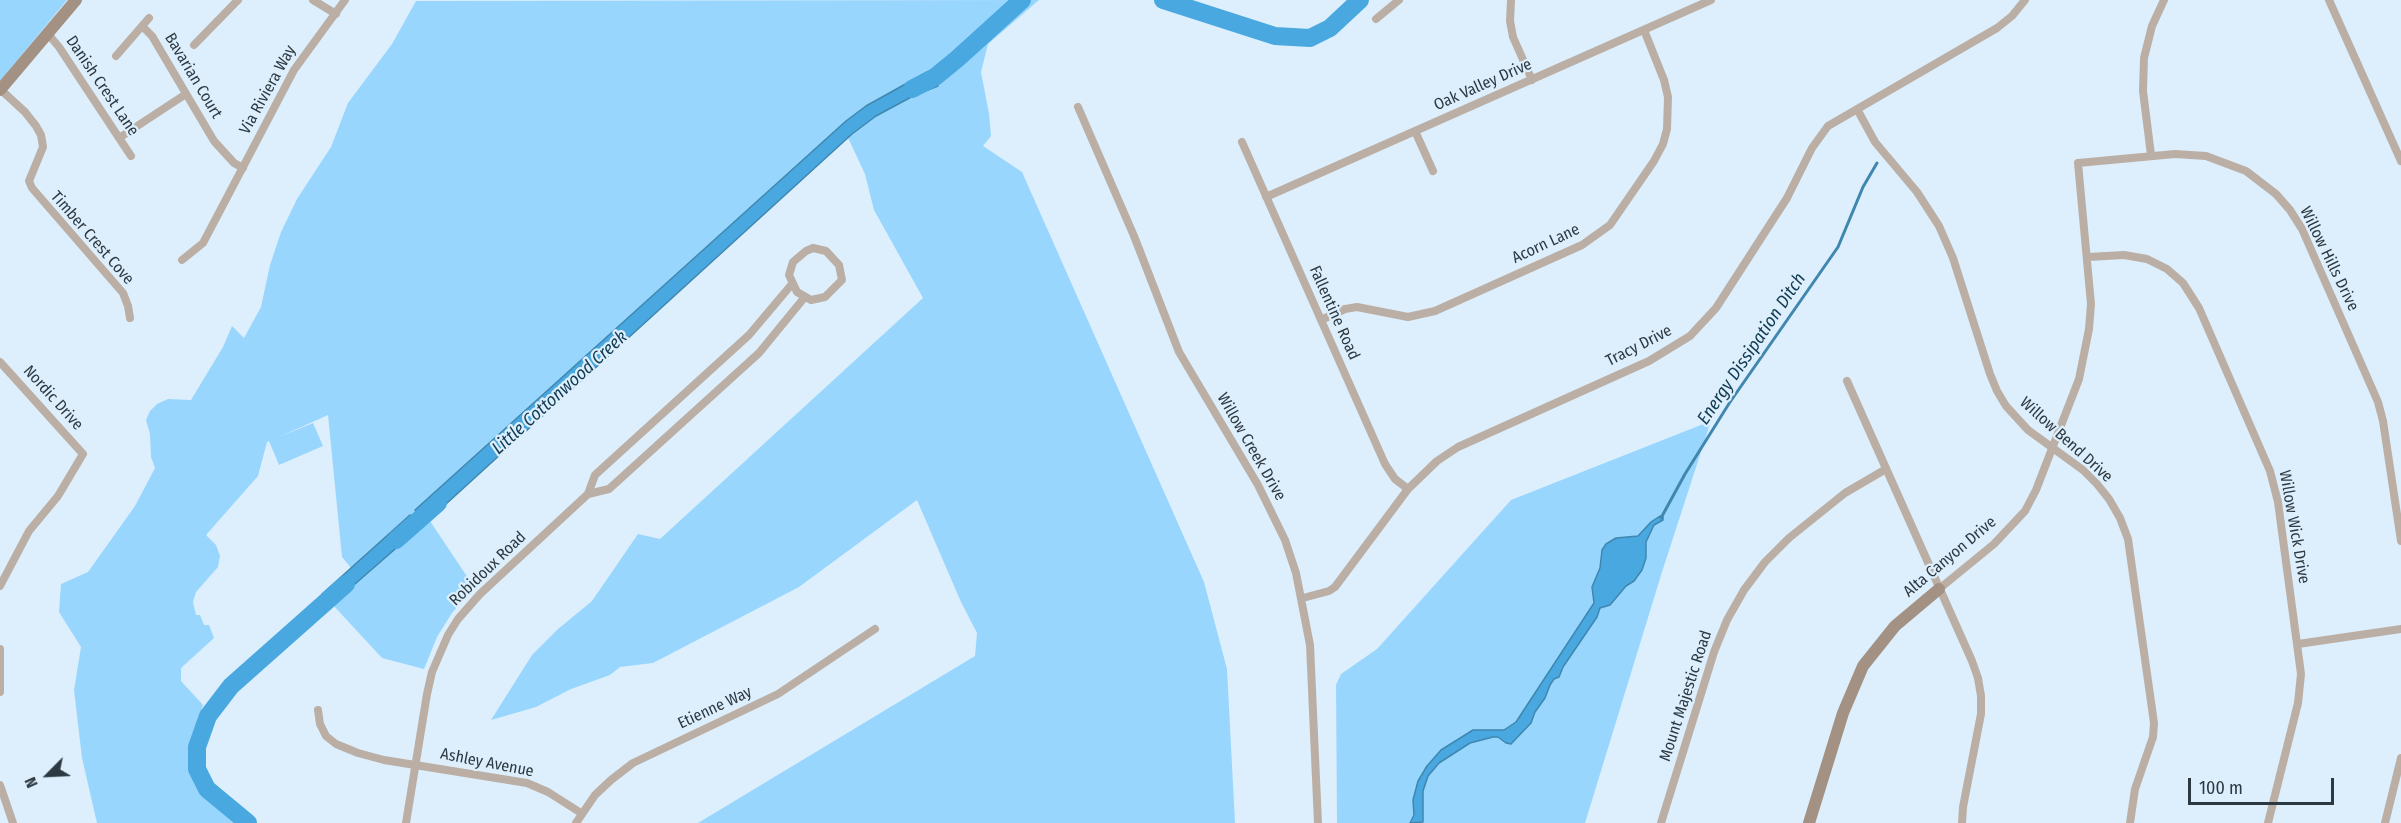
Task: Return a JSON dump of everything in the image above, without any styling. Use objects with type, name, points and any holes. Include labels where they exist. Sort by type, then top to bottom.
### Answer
[{"type":"street","points":[[0,90],[76,0]]},
{"type":"street","points":[[194,45],[238,0]]},
{"type":"street","points":[[313,0],[336,14]]},
{"type":"street","name":"Via Riviera Way","points":[[182,260],[203,243],[294,70],[345,0]]},
{"type":"street","points":[[1376,19],[1399,0]]},
{"type":"street","points":[[1511,0],[1510,21],[1513,37],[1532,80]]},
{"type":"street","name":"Oak Valley Drive","points":[[1266,197],[1711,0]]},
{"type":"street","name":"Tracy Drive","points":[[1303,598],[1329,591],[1335,587],[1408,489],[1437,461],[1458,447],[1649,361],[1690,336],[1716,308],[1797,183],[1819,137],[1828,126],[1997,28],[2025,0]]},
{"type":"street","points":[[2151,156],[2143,91],[2144,58],[2152,26],[2164,0]]},
{"type":"street","points":[[2330,0],[2401,161]]},
{"type":"street","name":"Bavarian Court","points":[[116,56],[149,18]]},
{"type":"street","name":"Bavarian Court","points":[[142,26],[152,36],[214,141],[229,158],[243,168]]},
{"type":"street","name":"Acorn Lane","points":[[1321,320],[1345,309],[1357,308],[1408,317],[1435,311],[1582,245],[1610,225],[1654,161],[1663,144],[1667,129],[1668,97],[1664,80],[1644,30]]},
{"type":"street","name":"Danish Crest Lane","points":[[48,34],[131,156]]},
{"type":"street","name":"Timber Crest Cove","points":[[0,90],[31,119],[41,135],[43,147],[29,181],[32,188],[123,293],[130,318]]},
{"type":"street","points":[[119,138],[186,94]]},
{"type":"street","name":"Willow Creek Drive","points":[[1078,107],[1134,236],[1168,328],[1196,384],[1272,512],[1289,551],[1303,598],[1310,645],[1318,823]]},
{"type":"street","name":"Willow Bend Drive","points":[[1857,108],[1875,142],[1917,192],[1939,226],[1953,258],[1997,391],[2016,420],[2083,470],[2109,499],[2120,518],[2130,550],[2154,723],[2151,744],[2135,789],[2130,823]]},
{"type":"street","points":[[1415,131],[1433,171]]},
{"type":"street","name":"Fallentine Road","points":[[1242,142],[1385,464],[1395,479],[1408,489]]},
{"type":"street","name":"Willow Hills Drive","points":[[2078,163],[2191,153],[2227,162],[2261,181],[2290,210],[2302,229],[2378,402],[2399,517],[2401,542]]},
{"type":"street","name":"Alta Canyon Drive","points":[[1809,823],[1843,713],[1863,666],[1895,626],[1994,544],[2025,511],[2053,448],[2079,379],[2085,354],[2091,304],[2078,163]]},
{"type":"street","name":"Robidoux Road","points":[[406,823],[429,683],[448,635],[458,619],[480,594],[588,494],[595,475],[749,335],[792,284],[789,275],[793,262],[813,248],[826,251],[839,265],[842,280],[838,286],[825,297],[817,300],[804,298],[759,353],[609,489],[588,494]]},
{"type":"street","name":"Willow Wick Drive","points":[[2088,257],[2124,255],[2147,259],[2176,277],[2194,299],[2270,471],[2278,502],[2301,674],[2300,693],[2268,823]]},
{"type":"street","points":[[792,284],[804,298]]},
{"type":"street","name":"Nordic Drive","points":[[0,362],[83,454],[58,496],[29,531],[0,586]]},
{"type":"street","points":[[1847,381],[1972,661],[1981,696],[1981,714],[1962,823]]},
{"type":"street","name":"Mount Majestic Road","points":[[1661,823],[1714,652],[1727,620],[1744,590],[1765,562],[1789,537],[1845,493],[1886,469]]},
{"type":"street","name":"Etienne Way","points":[[576,823],[581,813],[611,780],[633,763],[778,694],[875,628]]},
{"type":"street","points":[[2298,644],[2401,629]]},
{"type":"street","points":[[0,649],[0,692]]},
{"type":"street","name":"Ashley Avenue","points":[[318,710],[320,724],[326,736],[336,744],[358,753],[527,783],[548,792],[581,813]]},
{"type":"street","points":[[2385,823],[2401,758]]},
{"type":"street","points":[[0,785],[12,823]]},
{"type":"shaded area","points":[[0,0],[67,0],[0,81]]},
{"type":"shaded area","points":[[1039,0],[988,44],[981,72],[991,136],[983,146],[1022,172],[1204,582],[1227,669],[1235,823],[698,823],[975,656],[977,633],[961,602],[917,500],[799,587],[653,663],[620,667],[610,675],[571,689],[536,707],[491,720],[532,655],[558,629],[592,601],[638,534],[660,539],[923,298],[874,210],[865,174],[842,125],[420,506],[474,587],[452,613],[437,637],[424,669],[382,658],[332,604],[360,579],[342,557],[328,415],[279,437],[313,423],[323,446],[279,465],[269,441],[267,442],[258,476],[206,535],[216,545],[220,556],[218,567],[196,592],[193,602],[196,615],[200,615],[204,625],[209,625],[214,638],[181,668],[181,681],[203,705],[194,732],[190,758],[195,783],[234,823],[97,823],[82,758],[74,690],[81,647],[59,612],[61,584],[88,572],[135,506],[155,468],[151,457],[150,434],[146,420],[150,411],[157,404],[168,399],[191,400],[223,347],[232,326],[244,338],[261,307],[270,265],[281,232],[297,199],[331,147],[348,103],[392,44],[416,1]]},
{"type":"shaded area","points":[[1711,421],[1585,823],[1337,823],[1336,685],[1341,674],[1377,649],[1511,500]]},
{"type":"water","points":[[927,72],[938,86],[915,95],[876,116],[852,134],[423,525],[415,510],[846,121],[866,106]]},
{"type":"water","points":[[410,515],[417,530],[332,604],[322,594]]},
{"type":"water","points":[[1660,516],[1663,520],[1654,525],[1646,542],[1646,558],[1642,570],[1610,605],[1600,608],[1597,617],[1563,667],[1559,677],[1554,679],[1550,685],[1531,723],[1511,744],[1498,737],[1470,743],[1439,763],[1428,776],[1423,791],[1423,822],[1410,823],[1414,815],[1413,800],[1418,781],[1441,750],[1473,730],[1504,730],[1516,722],[1594,603],[1592,587],[1600,568],[1602,550],[1606,544],[1616,538],[1638,536]]},
{"type":"waterway","name":"Little Cottonwood Creek","points":[[912,89],[935,77],[1022,0]]},
{"type":"waterway","name":"Little Cottonwood Creek","points":[[1163,0],[1275,36],[1310,38],[1330,28],[1360,0]]},
{"type":"waterway","name":"Energy Dissipation Ditch","points":[[1661,518],[1685,474],[1730,402],[1838,247],[1863,187],[1877,163]]},
{"type":"waterway","name":"Little Cottonwood Creek","points":[[396,540],[438,503]]},
{"type":"waterway","name":"Little Cottonwood Creek","points":[[248,823],[207,789],[197,769],[197,747],[208,716],[231,686],[346,584]]}]
